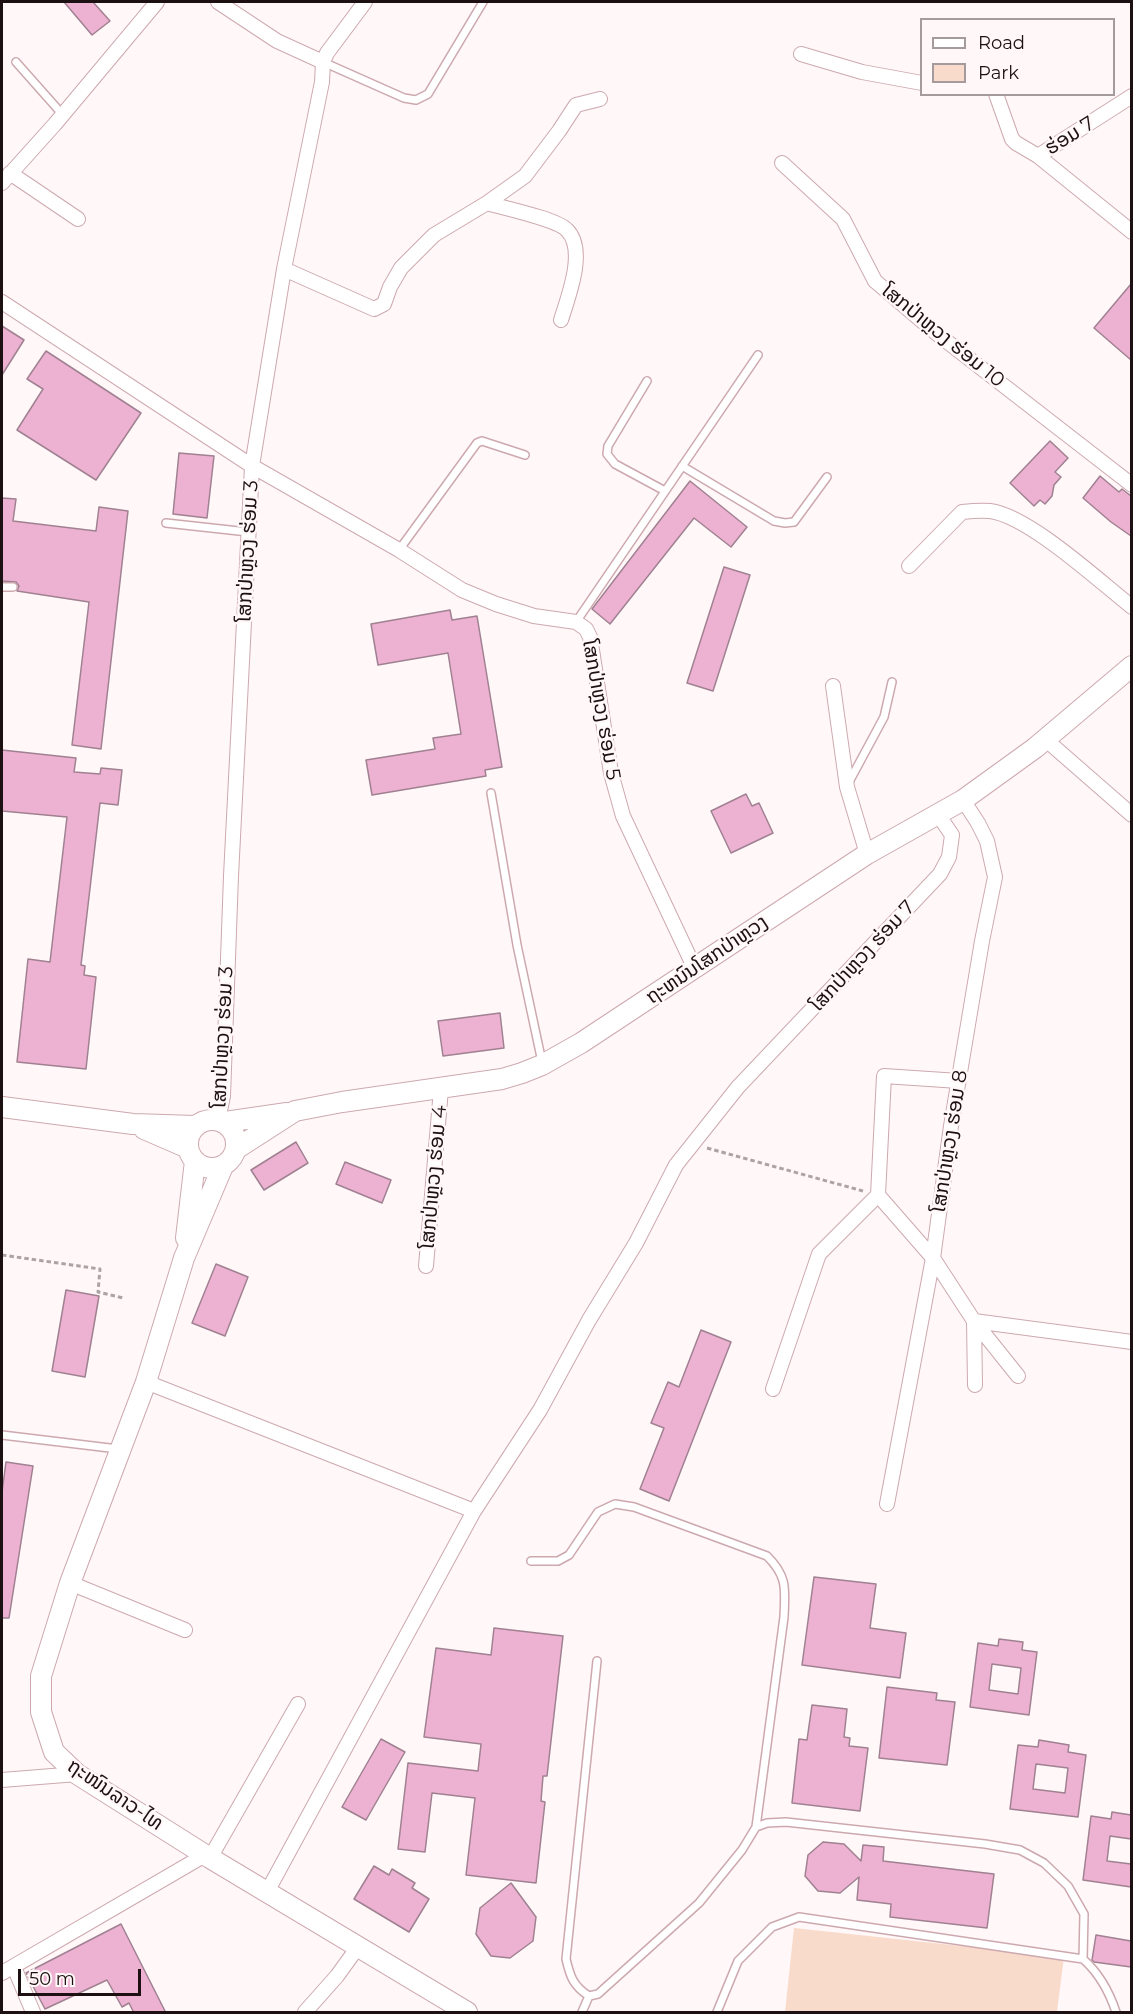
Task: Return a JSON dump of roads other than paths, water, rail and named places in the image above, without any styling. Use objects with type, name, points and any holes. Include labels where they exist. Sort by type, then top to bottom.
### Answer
[{"type":"street","points":[[78,219],[6,178],[63,115],[157,2]]},
{"type":"street","points":[[218,2],[277,41],[324,62]]},
{"type":"street","name":"ໂສກປ່າຫຼວງ ຮ່ອມ 3","points":[[221,1121],[252,466],[284,269],[322,82],[324,62],[327,53],[365,2]]},
{"type":"street","points":[[801,54],[862,72],[920,83]]},
{"type":"street","points":[[997,96],[1012,139],[1038,156],[1131,232]]},
{"type":"street","name":"ຮ່ອມ 7","points":[[1038,156],[1131,96]]},
{"type":"street","points":[[284,269],[374,309],[384,304],[390,287],[401,268],[434,235],[487,203],[525,176],[576,105],[600,99]]},
{"type":"street","name":"ໂສກປ່າຫຼວງ ຮ່ອມ 10","points":[[782,163],[843,219],[875,281],[936,333],[1131,485]]},
{"type":"street","points":[[487,203],[557,223],[568,230],[575,245],[576,261],[571,290],[561,320]]},
{"type":"street","name":"ໂສກປ່າຫຼວງ ຮ່ອມ 5","points":[[2,302],[252,466],[471,594],[534,615],[576,622],[586,629],[590,637],[611,773],[623,816],[695,969]]},
{"type":"street","points":[[909,566],[962,512],[991,511],[1018,520],[1131,606]]},
{"type":"street","name":"ຖະຫນົນໂສກປ່າຫຼວງ","points":[[236,1149],[296,1111],[342,1102],[502,1079],[542,1065],[581,1043],[695,969],[867,854],[963,800],[1045,739],[1131,666]]},
{"type":"street","points":[[832,686],[847,787],[867,854]]},
{"type":"street","points":[[1045,739],[1131,815]]},
{"type":"street","name":"ໂສກປ່າຫຼວງ ຮ່ອມ 8","points":[[887,1504],[933,1258],[959,1081],[995,877],[987,841],[963,800]]},
{"type":"street","name":"ໂສກປ່າຫຼວງ ຮ່ອມ 7","points":[[474,1511],[540,1410],[589,1320],[636,1243],[676,1165],[738,1087],[940,874],[949,857],[952,835],[937,813]]},
{"type":"street","points":[[773,1389],[819,1254],[878,1195],[884,1076],[959,1081]]},
{"type":"street","name":"ໂສກປ່າຫຼວງ ຮ່ອມ 4","points":[[426,1266],[441,1089]]},
{"type":"street","points":[[2,1107],[133,1124],[195,1126],[210,1119],[221,1121],[296,1111]]},
{"type":"street","points":[[133,1124],[191,1154],[207,1168],[223,1166],[234,1156],[236,1149],[234,1133],[221,1121]]},
{"type":"street","points":[[191,1154],[190,1133],[195,1126]]},
{"type":"street","name":"ຖະໜົນລາວ-ໄທ","points":[[184,1258],[191,1154]]},
{"type":"street","name":"ຖະໜົນລາວ-ໄທ","points":[[223,1166],[184,1258],[146,1382],[70,1583],[41,1676],[41,1712],[54,1752],[77,1774],[207,1856],[467,2013]]},
{"type":"street","points":[[878,1195],[933,1258],[974,1321],[1018,1376]]},
{"type":"street","points":[[974,1321],[1131,1342]]},
{"type":"street","points":[[974,1321],[975,1385]]},
{"type":"street","points":[[146,1382],[474,1511],[267,1892]]},
{"type":"street","points":[[70,1583],[185,1630]]},
{"type":"street","points":[[33,2013],[8,1970],[207,1856],[298,1704]]},
{"type":"street","points":[[2,1780],[77,1774]]},
{"type":"street","points":[[305,2013],[358,1947]]},
{"type":"lane","points":[[324,62],[404,98],[417,100],[428,94],[483,2]]},
{"type":"lane","points":[[16,62],[63,115]]},
{"type":"lane","points":[[576,622],[758,356]]},
{"type":"lane","points":[[647,381],[608,446],[607,454],[615,464],[665,491]]},
{"type":"lane","points":[[399,550],[477,443],[482,441],[525,455]]},
{"type":"lane","points":[[682,466],[774,521],[784,523],[794,522],[827,477]]},
{"type":"lane","points":[[166,523],[248,532]]},
{"type":"lane","points":[[2,586],[13,587]]},
{"type":"lane","points":[[847,787],[884,717],[892,682]]},
{"type":"lane","points":[[491,793],[517,945],[542,1065]]},
{"type":"lane","points":[[2,1435],[121,1449]]},
{"type":"lane","points":[[531,1561],[558,1561],[569,1555],[598,1512],[615,1504],[634,1508],[767,1556],[779,1567],[785,1583],[784,1617],[756,1827],[742,1850],[699,1902],[598,1994],[589,1996],[578,1989],[571,1979],[566,1959],[597,1661]]},
{"type":"lane","points":[[756,1827],[767,1823],[786,1822],[1020,1850],[1044,1863],[1068,1886],[1084,1914],[1083,1959]]},
{"type":"lane","points":[[717,2013],[738,1961],[772,1927],[799,1917],[1083,1959],[1095,1970],[1107,1988],[1116,2013]]},
{"type":"lane","points":[[582,2013],[589,1996]]}]
